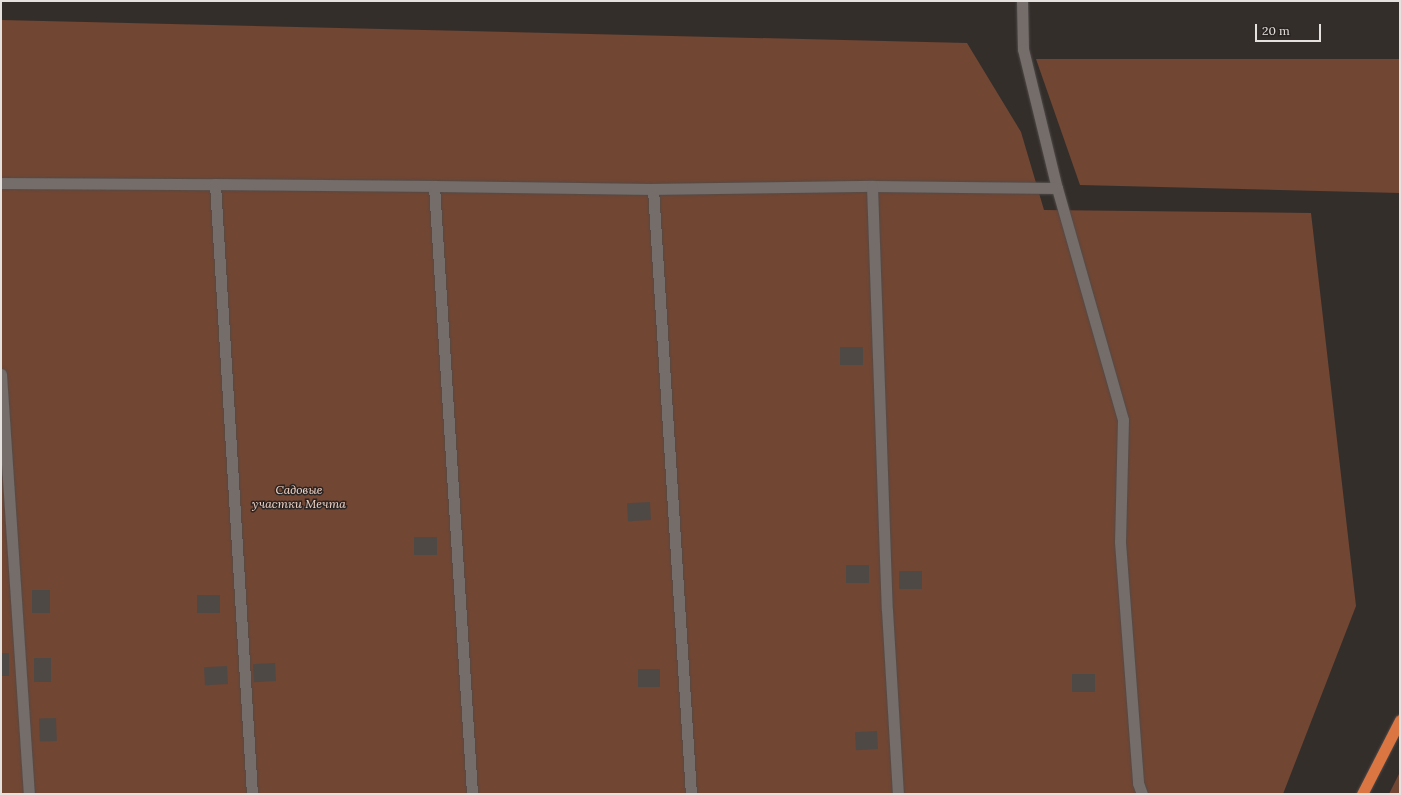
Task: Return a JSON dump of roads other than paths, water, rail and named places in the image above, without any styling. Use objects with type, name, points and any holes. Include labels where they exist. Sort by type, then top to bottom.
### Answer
[{"type":"highway","points":[[1362,794],[1400,720]]},
{"type":"lane","points":[[1022,1],[1023,48],[1057,188],[1123,420],[1120,542],[1138,784],[1142,794]]},
{"type":"lane","points":[[1,183],[652,189],[872,186],[1057,188]]},
{"type":"lane","points":[[215,184],[252,794]]},
{"type":"lane","points":[[434,186],[472,794]]},
{"type":"lane","points":[[872,186],[887,610],[898,794]]},
{"type":"lane","points":[[652,189],[691,794]]},
{"type":"lane","points":[[1,374],[29,794]]},
{"type":"park label","name":"Садовые участки Мечта","points":[[299,497]]}]
